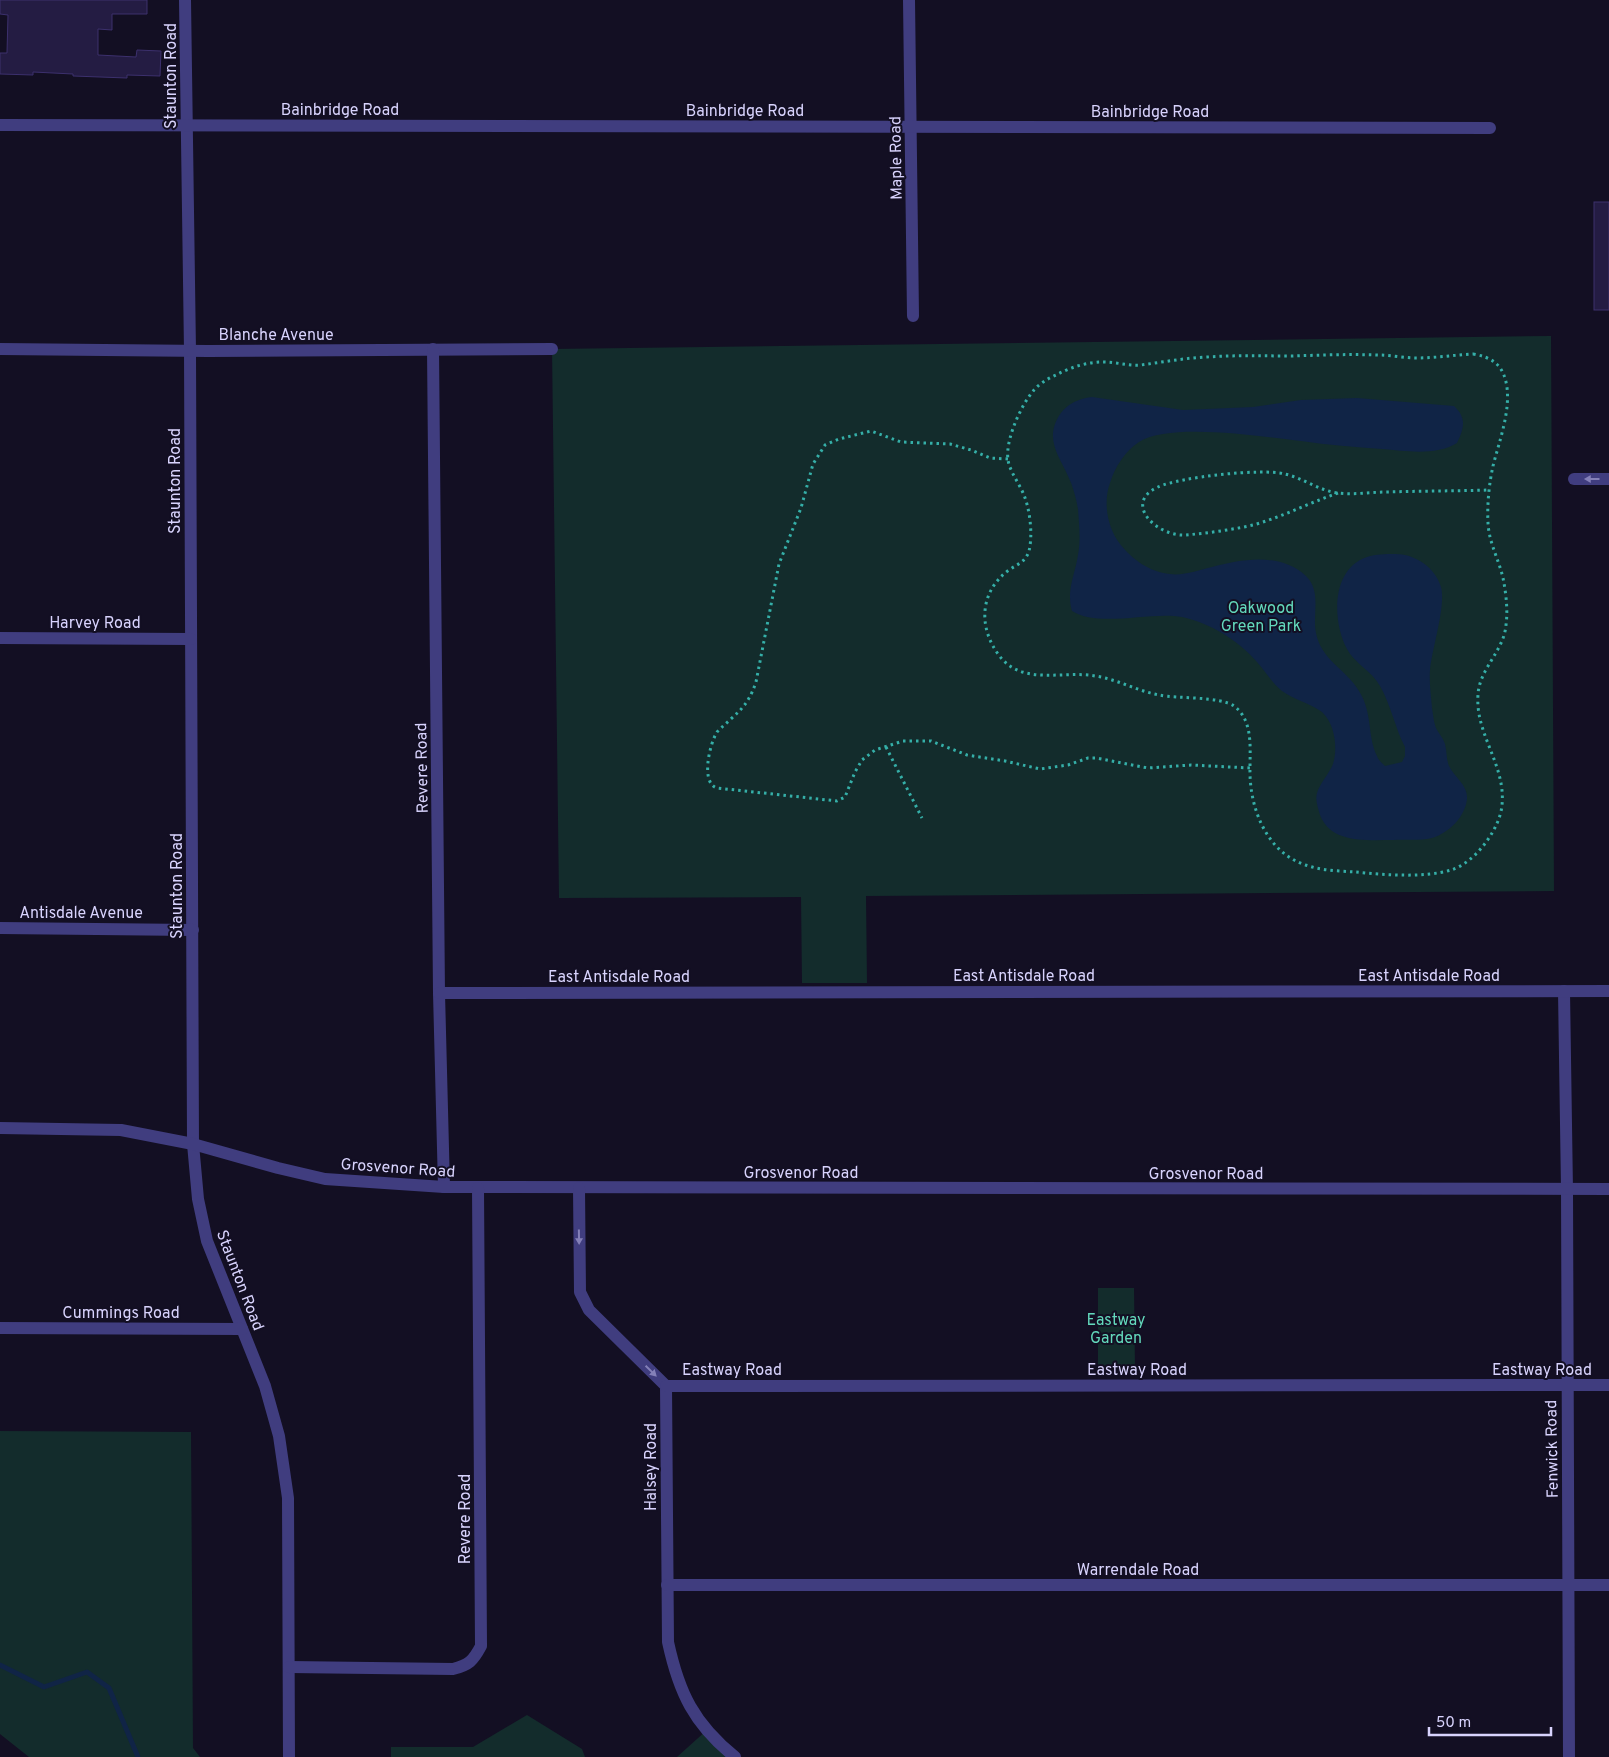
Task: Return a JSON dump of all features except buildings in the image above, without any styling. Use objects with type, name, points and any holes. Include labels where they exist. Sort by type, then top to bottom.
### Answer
[{"type":"street","name":"Staunton Road","points":[[186,0],[190,351],[193,1144],[198,1199],[207,1241],[265,1386],[279,1436],[288,1498],[289,1757]]},
{"type":"street","name":"Maple Road","points":[[909,0],[913,316]]},
{"type":"street","name":"Bainbridge Road","points":[[0,125],[1490,128]]},
{"type":"street","name":"Revere Road","points":[[433,349],[439,993],[444,1187]]},
{"type":"street","name":"Blanche Avenue","points":[[0,350],[552,349]]},
{"type":"street","points":[[1574,479],[1609,479]]},
{"type":"street","name":"Harvey Road","points":[[0,638],[191,639]]},
{"type":"street","name":"Antisdale Avenue","points":[[0,928],[192,930]]},
{"type":"street","name":"Fenwick Road","points":[[1564,991],[1570,1757]]},
{"type":"street","name":"East Antisdale Road","points":[[439,993],[1609,991]]},
{"type":"street","name":"Grosvenor Road","points":[[0,1128],[114,1129],[193,1144],[325,1179],[444,1187],[1609,1189]]},
{"type":"street","name":"Revere Road","points":[[289,1667],[453,1669],[467,1666],[476,1656],[481,1646],[478,1188]]},
{"type":"street","points":[[579,1188],[580,1292],[589,1310],[666,1386]]},
{"type":"street","name":"Cummings Road","points":[[0,1328],[242,1329]]},
{"type":"street","name":"Eastway Road","points":[[666,1386],[1609,1385]]},
{"type":"street","name":"Halsey Road","points":[[666,1386],[668,1642],[674,1672],[682,1692],[696,1717],[715,1741],[735,1757]]},
{"type":"street","name":"Warrendale Road","points":[[667,1585],[1609,1585]]},
{"type":"path","points":[[1473,354],[1496,362],[1506,381],[1508,391],[1503,427],[1491,472],[1488,525],[1493,550],[1503,575],[1506,625],[1503,640],[1482,676],[1477,700],[1484,735],[1498,765],[1502,803],[1500,816],[1494,829],[1477,853],[1460,866],[1449,871],[1429,873],[1379,874],[1310,867],[1297,862],[1266,834],[1254,806],[1250,768],[1250,736],[1239,710],[1228,703],[1161,696],[1094,675],[1035,676],[1022,672],[1006,663],[996,652],[984,614],[985,601],[998,580],[1010,569],[1023,562],[1026,557],[1030,537],[1025,498],[1008,459],[1015,422],[1035,388],[1072,368],[1100,362],[1135,366],[1212,356],[1384,355],[1415,358],[1473,354]]},
{"type":"path","points":[[1008,459],[990,458],[950,444],[901,442],[871,431],[839,438],[825,445],[809,473],[800,508],[779,564],[752,694],[742,709],[722,726],[714,736],[708,767],[708,778],[712,786],[837,801],[845,797],[854,772],[862,760],[875,750],[912,740],[931,741],[967,755],[1005,760],[1040,769],[1068,765],[1088,758],[1148,768],[1191,765],[1250,768]]},
{"type":"path","points":[[1338,493],[1283,473],[1246,472],[1203,477],[1160,486],[1151,490],[1145,496],[1143,508],[1153,525],[1171,534],[1185,535],[1255,524],[1338,493],[1489,490]]},
{"type":"path","points":[[886,747],[922,818]]},
{"type":"green space","name":"Oakwood Green Park","points":[[1551,336],[1554,891],[866,896],[867,983],[802,983],[801,897],[559,898],[552,349]]},
{"type":"green space","name":"Eastway Garden","points":[[1098,1288],[1134,1288],[1135,1368],[1098,1368]]},
{"type":"green space","points":[[0,1431],[191,1432],[193,1748],[200,1757],[29,1757],[0,1734]]},
{"type":"green space","points":[[527,1715],[582,1749],[585,1757],[391,1757],[391,1747],[473,1747]]},
{"type":"green space","points":[[707,1730],[735,1757],[677,1757]]},
{"type":"water","points":[[1092,397],[1183,410],[1253,407],[1301,400],[1357,398],[1454,406],[1458,410],[1463,423],[1457,443],[1440,450],[1430,451],[1352,447],[1218,432],[1172,433],[1154,436],[1139,442],[1125,455],[1112,477],[1107,498],[1109,522],[1120,544],[1136,560],[1155,571],[1180,574],[1248,560],[1273,560],[1296,568],[1306,576],[1314,589],[1315,626],[1319,642],[1328,657],[1348,676],[1359,691],[1366,708],[1374,748],[1378,759],[1385,766],[1402,762],[1405,756],[1405,747],[1380,686],[1350,654],[1342,638],[1337,611],[1338,597],[1341,584],[1347,572],[1355,563],[1367,557],[1381,554],[1410,556],[1429,568],[1438,580],[1442,595],[1442,605],[1430,670],[1433,716],[1436,728],[1445,744],[1449,766],[1467,794],[1466,806],[1460,818],[1450,828],[1438,836],[1417,840],[1361,840],[1341,836],[1332,831],[1320,815],[1316,796],[1318,789],[1333,764],[1335,751],[1333,730],[1322,712],[1282,691],[1241,647],[1203,623],[1182,617],[1169,616],[1096,618],[1083,616],[1072,611],[1070,589],[1077,562],[1080,532],[1078,509],[1071,484],[1056,450],[1053,433],[1061,412],[1078,400]]},
{"type":"waterway","points":[[0,1665],[44,1687],[87,1672],[109,1688],[138,1757]]}]
